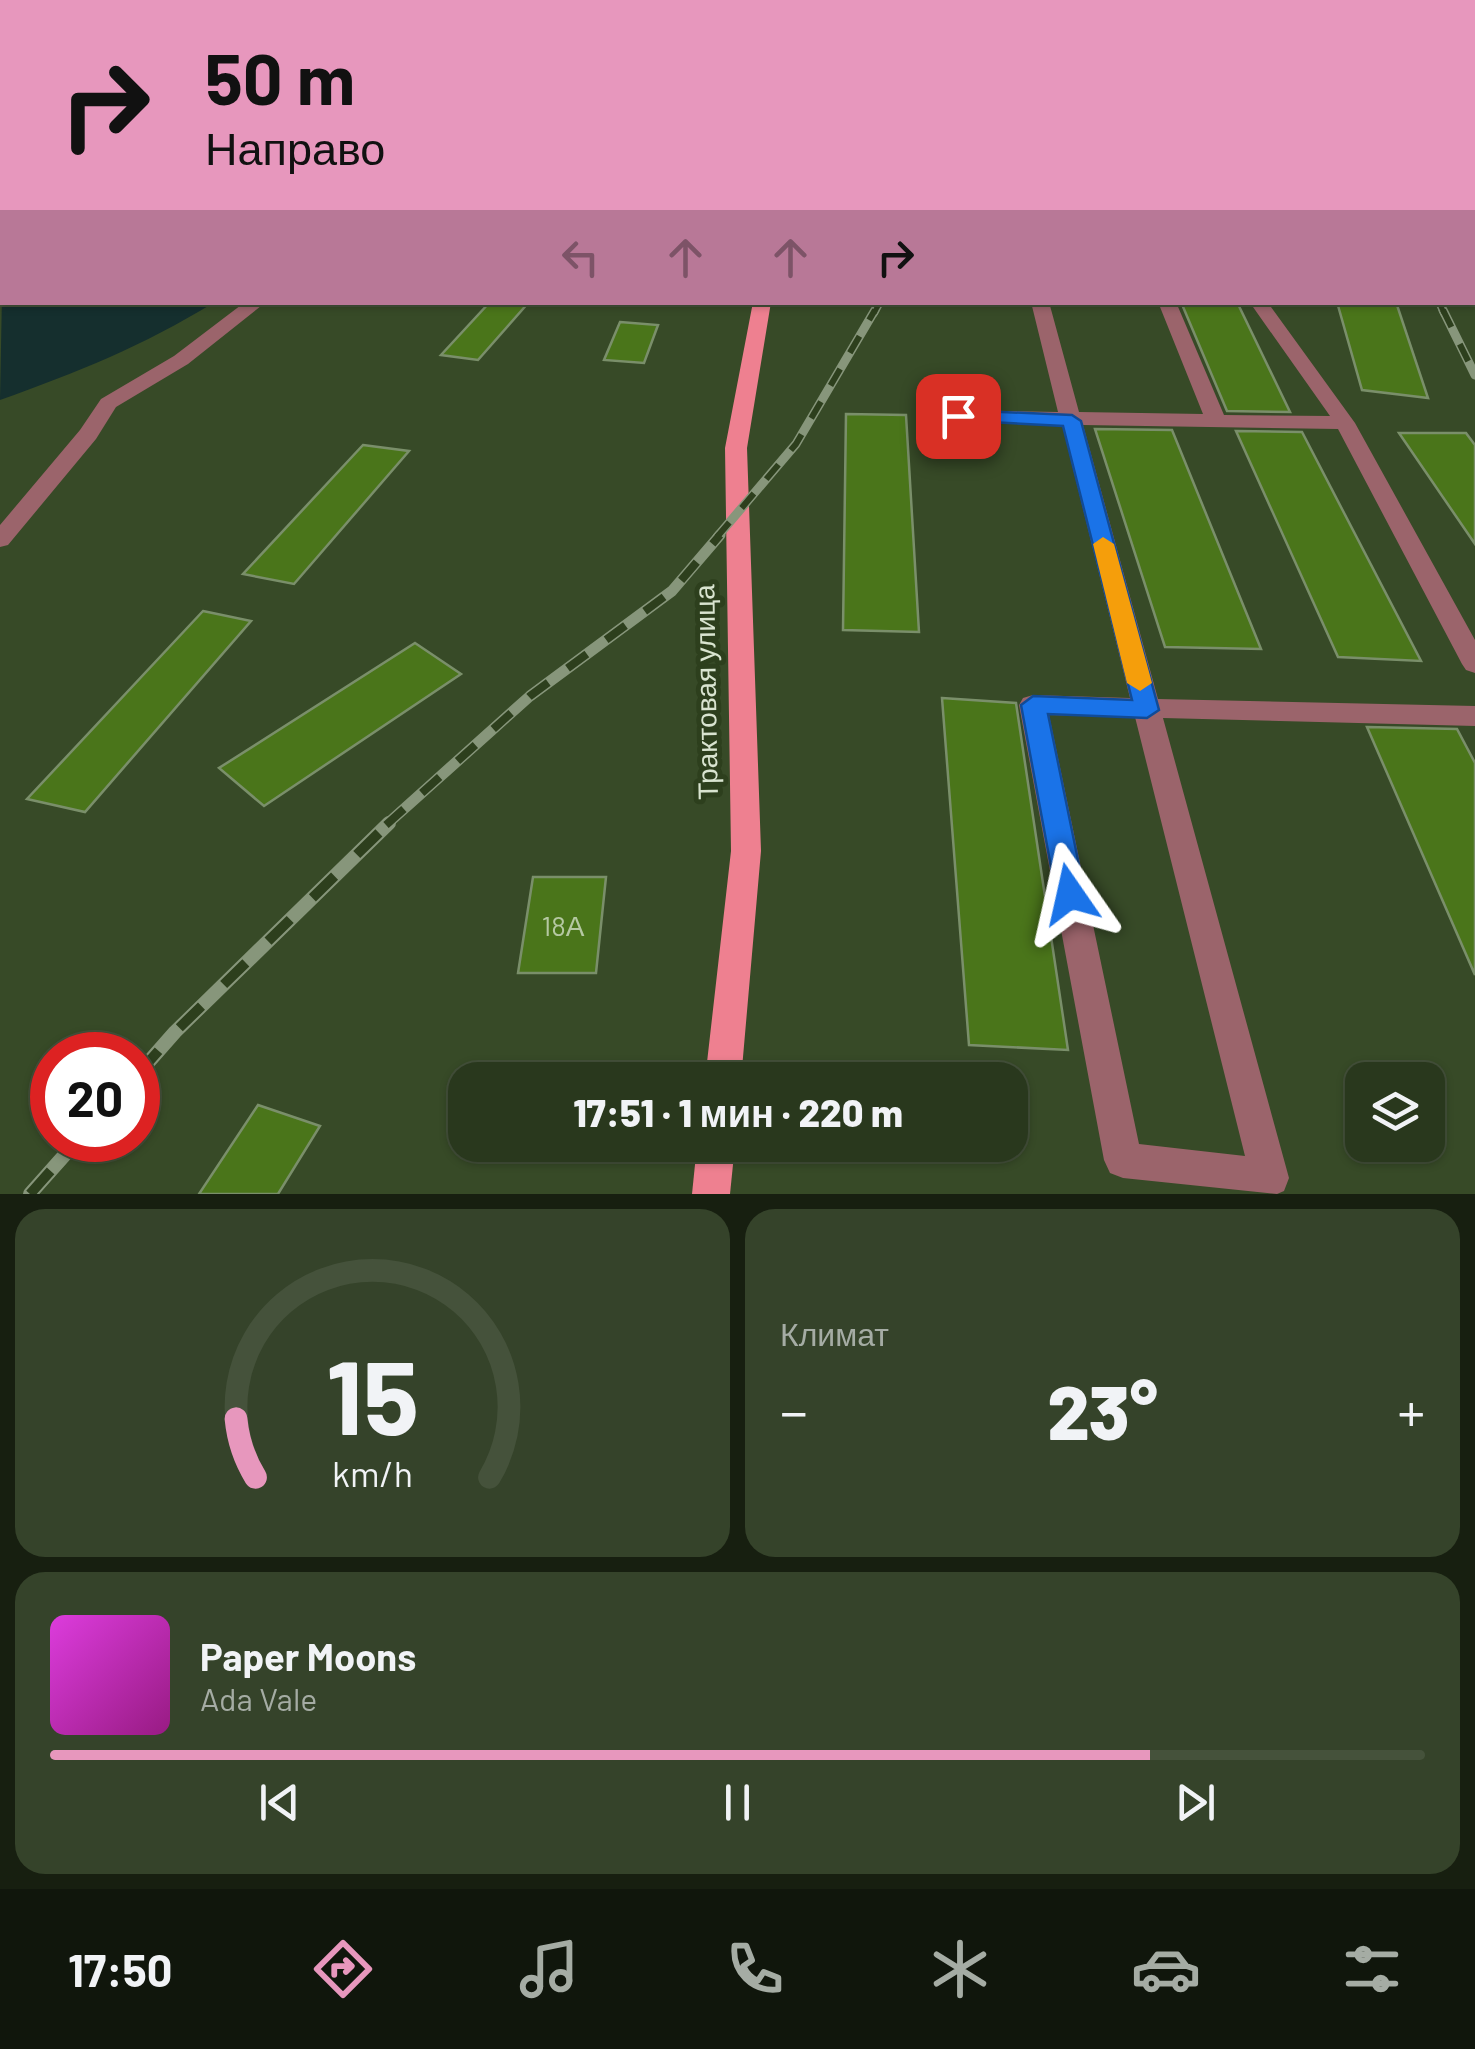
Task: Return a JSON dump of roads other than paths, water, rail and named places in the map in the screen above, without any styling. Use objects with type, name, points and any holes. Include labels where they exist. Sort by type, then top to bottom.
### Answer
[{"type":"main road","name":"Трактовая улица","points":[[725,1062],[746,851],[736,448],[761,305]]},
{"type":"main road","points":[[711,1194],[714,1162]]},
{"type":"street","points":[[0,540],[88,434],[108,403],[181,360],[253,305]]},
{"type":"street","points":[[1041,305],[1072,421],[1147,710],[1270,1178],[1123,1160],[1033,705],[1147,710],[1475,716]]},
{"type":"street","points":[[1168,305],[1217,422]]},
{"type":"street","points":[[1264,305],[1345,423],[1475,664]]},
{"type":"street","points":[[958,416],[1345,423]]},
{"type":"water","points":[[2,305],[209,305],[110,357],[0,400]]},
{"type":"railway","points":[[874,313],[878,305]]},
{"type":"railway","points":[[1440,305],[1444,313]]},
{"type":"railway","points":[[717,537],[796,444],[875,310]]},
{"type":"railway","points":[[1443,310],[1475,375]]},
{"type":"railway","points":[[386,825],[530,696],[672,591],[720,535]]},
{"type":"railway","points":[[160,1049],[389,823]]},
{"type":"railway","points":[[30,1194],[58,1162]]}]
